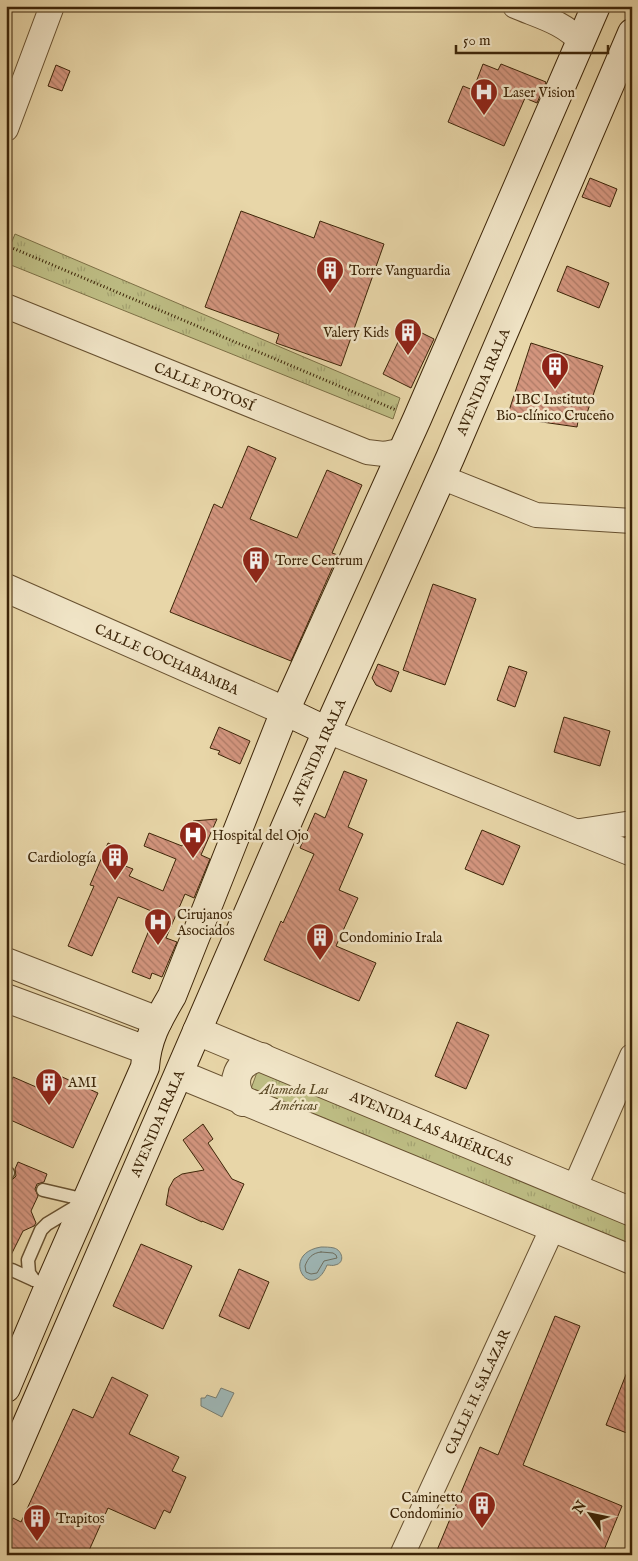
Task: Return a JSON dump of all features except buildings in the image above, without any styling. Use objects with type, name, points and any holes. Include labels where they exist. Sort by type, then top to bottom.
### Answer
[{"type":"main road","points":[[6,1388],[42,1283],[86,1200],[145,1067],[146,1050],[178,982],[285,711],[418,419],[596,6]]},
{"type":"main road","name":"AVENIDA IRALA","points":[[6,1472],[327,731],[626,59],[632,33]]},
{"type":"main road","name":"CALLE COCHABAMBA","points":[[6,588],[327,731]]},
{"type":"main road","name":"AVENIDA LAS AMÉRICAS","points":[[6,962],[158,1021],[197,1031],[632,1212]]},
{"type":"main road","points":[[6,998],[146,1050]]},
{"type":"main road","points":[[243,1102],[238,1094],[236,1077],[246,1063],[253,1058],[262,1057]]},
{"type":"main road","points":[[179,1074],[243,1102],[632,1260]]},
{"type":"street","points":[[6,129],[52,6]]},
{"type":"street","points":[[515,6],[562,25],[581,42]]},
{"type":"street","name":"CALLE POTOSÍ","points":[[6,306],[367,452],[384,454],[404,450]]},
{"type":"street","points":[[441,477],[536,515],[632,521]]},
{"type":"street","points":[[327,731],[632,854]]},
{"type":"street","points":[[578,831],[632,823]]},
{"type":"street","points":[[574,1189],[632,1056]]},
{"type":"street","name":"CALLE H. SALAZAR","points":[[402,1555],[553,1227]]},
{"type":"lane","points":[[43,1190],[86,1200]]},
{"type":"lane","points":[[12,1270],[42,1283]]},
{"type":"path","points":[[10,247],[418,419]]},
{"type":"green space","points":[[15,234],[400,398],[393,419],[6,263],[6,256]]},
{"type":"green space","name":"Alameda Las Américas","points":[[260,1064],[632,1216],[632,1254],[248,1097]]},
{"type":"water","points":[[321,1247],[337,1249],[342,1256],[341,1262],[327,1265],[320,1276],[313,1280],[307,1279],[302,1274],[300,1266],[302,1258],[308,1251]]},
{"type":"water","points":[[221,1388],[234,1393],[222,1417],[201,1406],[201,1398],[205,1398],[207,1395],[216,1398]]},
{"type":"place","name":"Laser Vision","points":[[484,116]]},
{"type":"place","name":"Torre Vanguardia","points":[[330,294]]},
{"type":"place","name":"Valery Kids","points":[[408,356]]},
{"type":"place","name":"IBC Instituto Bio-clínico Cruceño","points":[[555,390]]},
{"type":"place","name":"Torre Centrum","points":[[256,584]]},
{"type":"place","name":"Hospital del Ojo","points":[[193,859]]},
{"type":"place","name":"Cardiología","points":[[115,881]]},
{"type":"place","name":"Cirujanos Asociados","points":[[158,946]]},
{"type":"place","name":"Condominio Irala","points":[[320,961]]},
{"type":"place","name":"AMI","points":[[49,1106]]},
{"type":"place","name":"Caminetto Condominio","points":[[482,1529]]},
{"type":"place","name":"Trapitos","points":[[37,1542]]}]
